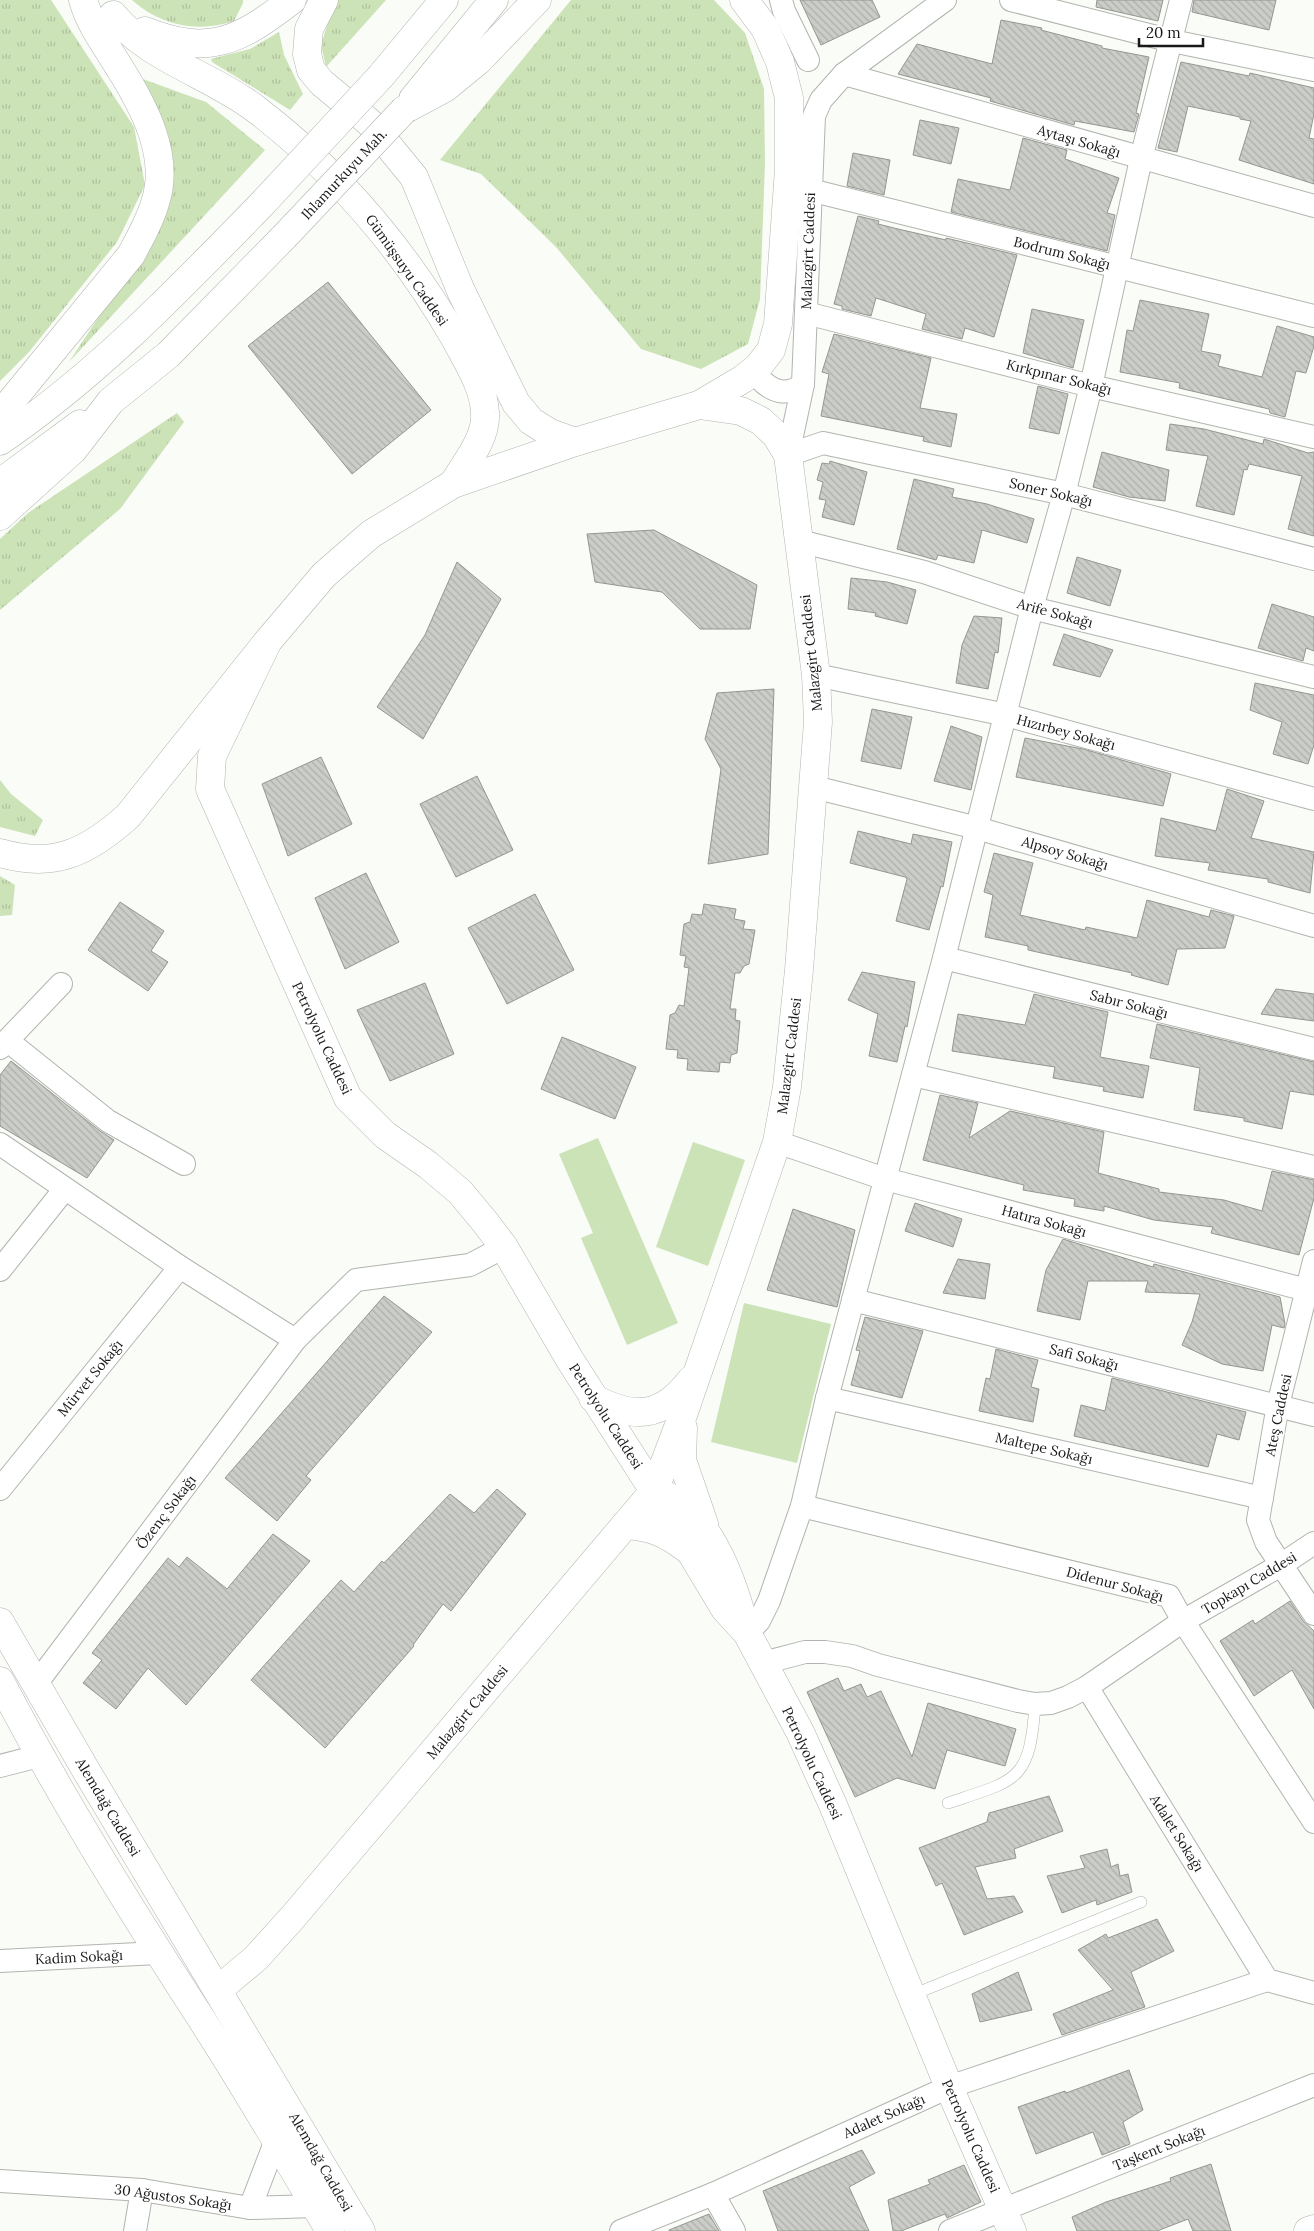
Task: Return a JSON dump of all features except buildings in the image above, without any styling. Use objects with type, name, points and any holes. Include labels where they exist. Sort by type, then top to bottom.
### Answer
[{"type":"main road","points":[[0,415],[131,255],[147,225],[156,201],[159,171],[154,134],[137,97],[96,30],[83,0]]},
{"type":"main road","points":[[250,29],[264,6],[264,0]]},
{"type":"main road","points":[[104,7],[142,30],[168,40],[196,45],[218,43],[236,37],[292,0]]},
{"type":"main road","points":[[324,0],[309,29],[307,54],[311,70],[322,83],[369,122],[414,177],[461,291],[516,404],[537,425],[550,433],[575,442]]},
{"type":"main road","points":[[0,441],[83,378],[141,327],[262,204],[381,76],[444,0]]},
{"type":"main road","points":[[404,110],[494,0]]},
{"type":"main road","points":[[404,110],[445,88],[478,61],[537,0]]},
{"type":"main road","points":[[0,853],[20,859],[49,859],[78,852],[103,838],[128,816],[268,641],[324,575],[371,534],[453,484],[575,442],[699,406],[743,379],[758,367],[771,350],[778,324],[789,169],[790,98],[780,62],[764,28],[744,0]]},
{"type":"main road","name":"Gümüşsuyu Caddesi","points":[[104,7],[135,38],[226,90],[256,110],[347,190],[380,227],[440,312],[474,372],[483,397],[485,425],[476,445],[453,484]]},
{"type":"main road","name":"Ihlamurkuyu Mah.","points":[[111,400],[168,355],[284,237],[404,110]]},
{"type":"main road","points":[[0,483],[111,400]]},
{"type":"main road","points":[[0,516],[73,450],[111,400]]},
{"type":"main road","points":[[699,406],[741,411],[761,421],[776,435],[788,456]]},
{"type":"main road","name":"Malazgirt Caddesi","points":[[218,1990],[256,1958],[293,1917],[654,1491],[684,1412],[777,1142],[787,1088],[814,787],[818,722],[816,675],[788,456]]},
{"type":"main road","name":"Petrolyolu Caddesi","points":[[268,641],[212,756],[210,789],[348,1098],[385,1135],[460,1192],[504,1247],[593,1398],[654,1491],[696,1540],[725,1609],[747,1633],[800,1732],[833,1805],[949,2087],[1008,2221]]},
{"type":"main road","points":[[593,1398],[619,1410],[635,1413],[652,1412],[663,1407],[676,1397],[696,1374]]},
{"type":"main road","name":"Malazgirt Caddesi","points":[[684,1412],[682,1460],[696,1540]]},
{"type":"main road","points":[[625,1525],[644,1526],[667,1534],[696,1540]]},
{"type":"main road","name":"Alemdağ Caddesi","points":[[0,1622],[135,1854],[362,2231]]},
{"type":"main road","name":"Alemdağ Caddesi","points":[[0,1681],[39,1756],[330,2231]]},
{"type":"main road","points":[[195,2009],[218,1990]]},
{"type":"main road","points":[[1308,2231],[1314,2229]]},
{"type":"street","points":[[781,0],[784,11],[808,60]]},
{"type":"street","points":[[1011,0],[1172,41],[1314,70]]},
{"type":"street","points":[[747,1633],[758,1621],[769,1601],[802,1506],[827,1398],[944,958],[1032,608],[1064,494],[1091,386],[1141,159],[1181,0]]},
{"type":"street","name":"Malazgirt Caddesi","points":[[788,456],[803,384],[814,116],[821,100],[844,74],[930,4]]},
{"type":"street","name":"Aytaşı Sokağı","points":[[844,74],[1141,159],[1314,206]]},
{"type":"street","name":"Bodrum Sokağı","points":[[810,190],[1314,316]]},
{"type":"street","name":"Kırkpınar Sokağı","points":[[806,313],[1091,386],[1314,437]]},
{"type":"street","points":[[758,367],[759,378],[765,385],[776,391],[787,393],[803,384]]},
{"type":"street","name":"Soner Sokağı","points":[[788,456],[823,443],[1064,494],[1314,559]]},
{"type":"street","name":"Arife Sokağı","points":[[799,541],[924,572],[1032,608],[1314,677]]},
{"type":"street","name":"Hızırbey Sokağı","points":[[816,675],[1006,715],[1314,799]]},
{"type":"street","name":"Alpsoy Sokağı","points":[[814,787],[977,828],[1314,926]]},
{"type":"street","name":"Sabır Sokağı","points":[[944,958],[1314,1049]]},
{"type":"street","points":[[61,984],[4,1044],[108,1121],[184,1164]]},
{"type":"street","points":[[913,1075],[1314,1166]]},
{"type":"street","name":"Hatıra Sokağı","points":[[777,1142],[885,1179],[1310,1291]]},
{"type":"street","points":[[0,1144],[64,1190],[295,1340]]},
{"type":"street","points":[[0,1270],[64,1190]]},
{"type":"street","name":"Özenç Sokağı","points":[[36,1684],[295,1340],[356,1280],[470,1264],[504,1247]]},
{"type":"street","name":"Ateş Caddesi","points":[[1314,1262],[1310,1291],[1278,1405],[1258,1520],[1260,1531],[1314,1614]]},
{"type":"street","name":"Mürvet Sokağı","points":[[0,1489],[180,1267]]},
{"type":"street","name":"Safi Sokağı","points":[[853,1300],[1314,1415]]},
{"type":"street","name":"Maltepe Sokağı","points":[[827,1398],[1262,1498]]},
{"type":"street","name":"Didenur Sokağı","points":[[802,1506],[1169,1596],[1183,1621],[1314,1822]]},
{"type":"street","name":"Topkapı Caddesi","points":[[1035,1704],[1051,1703],[1087,1687],[1183,1621],[1281,1565],[1314,1543]]},
{"type":"street","points":[[763,1663],[805,1652],[825,1652],[852,1656],[878,1665],[1035,1704]]},
{"type":"street","name":"Adalet Sokağı","points":[[621,2231],[713,2194],[949,2087],[1267,1980],[1087,1687]]},
{"type":"street","points":[[0,1766],[39,1756]]},
{"type":"street","name":"Kadim Sokağı","points":[[0,1961],[158,1953]]},
{"type":"street","points":[[1267,1980],[1314,1993]]},
{"type":"street","name":"Taşkent Sokağı","points":[[950,2231],[1008,2221],[1314,2085]]},
{"type":"street","points":[[250,2208],[276,2140]]},
{"type":"street","name":"30 Ağustos Sokağı","points":[[0,2181],[142,2190],[250,2208],[315,2206]]},
{"type":"street","points":[[135,2231],[142,2190]]},
{"type":"street","points":[[713,2194],[734,2231]]},
{"type":"lane","points":[[948,1803],[1001,1785],[1016,1775],[1030,1749],[1035,1704]]},
{"type":"lane","points":[[912,1995],[1141,1902]]},
{"type":"green space","points":[[0,0],[51,0],[134,127],[145,185],[117,242],[29,352],[0,381]]},
{"type":"green space","points":[[132,0],[243,0],[243,3],[234,21],[220,25],[194,26],[180,25],[155,16]]},
{"type":"green space","points":[[335,0],[386,0],[326,67],[321,45]]},
{"type":"green space","points":[[571,0],[714,0],[745,33],[764,89],[765,163],[760,299],[748,344],[701,369],[641,349],[556,247],[481,174],[440,160]]},
{"type":"green space","points":[[279,32],[284,55],[303,94],[290,110],[212,62],[211,59],[250,49]]},
{"type":"green space","points":[[140,78],[206,102],[265,150],[69,362],[145,247],[167,182]]},
{"type":"green space","points":[[177,413],[184,422],[120,509],[0,610],[0,539],[28,513]]},
{"type":"green space","points":[[0,780],[11,794],[43,820],[35,836],[0,827]]},
{"type":"green space","points":[[0,876],[15,885],[12,915],[0,916]]},
{"type":"green space","points":[[598,1138],[678,1323],[627,1345],[581,1238],[593,1233],[559,1154]]},
{"type":"green space","points":[[693,1142],[745,1160],[708,1266],[656,1247]]},
{"type":"green space","points":[[744,1303],[831,1324],[797,1463],[711,1442]]}]
